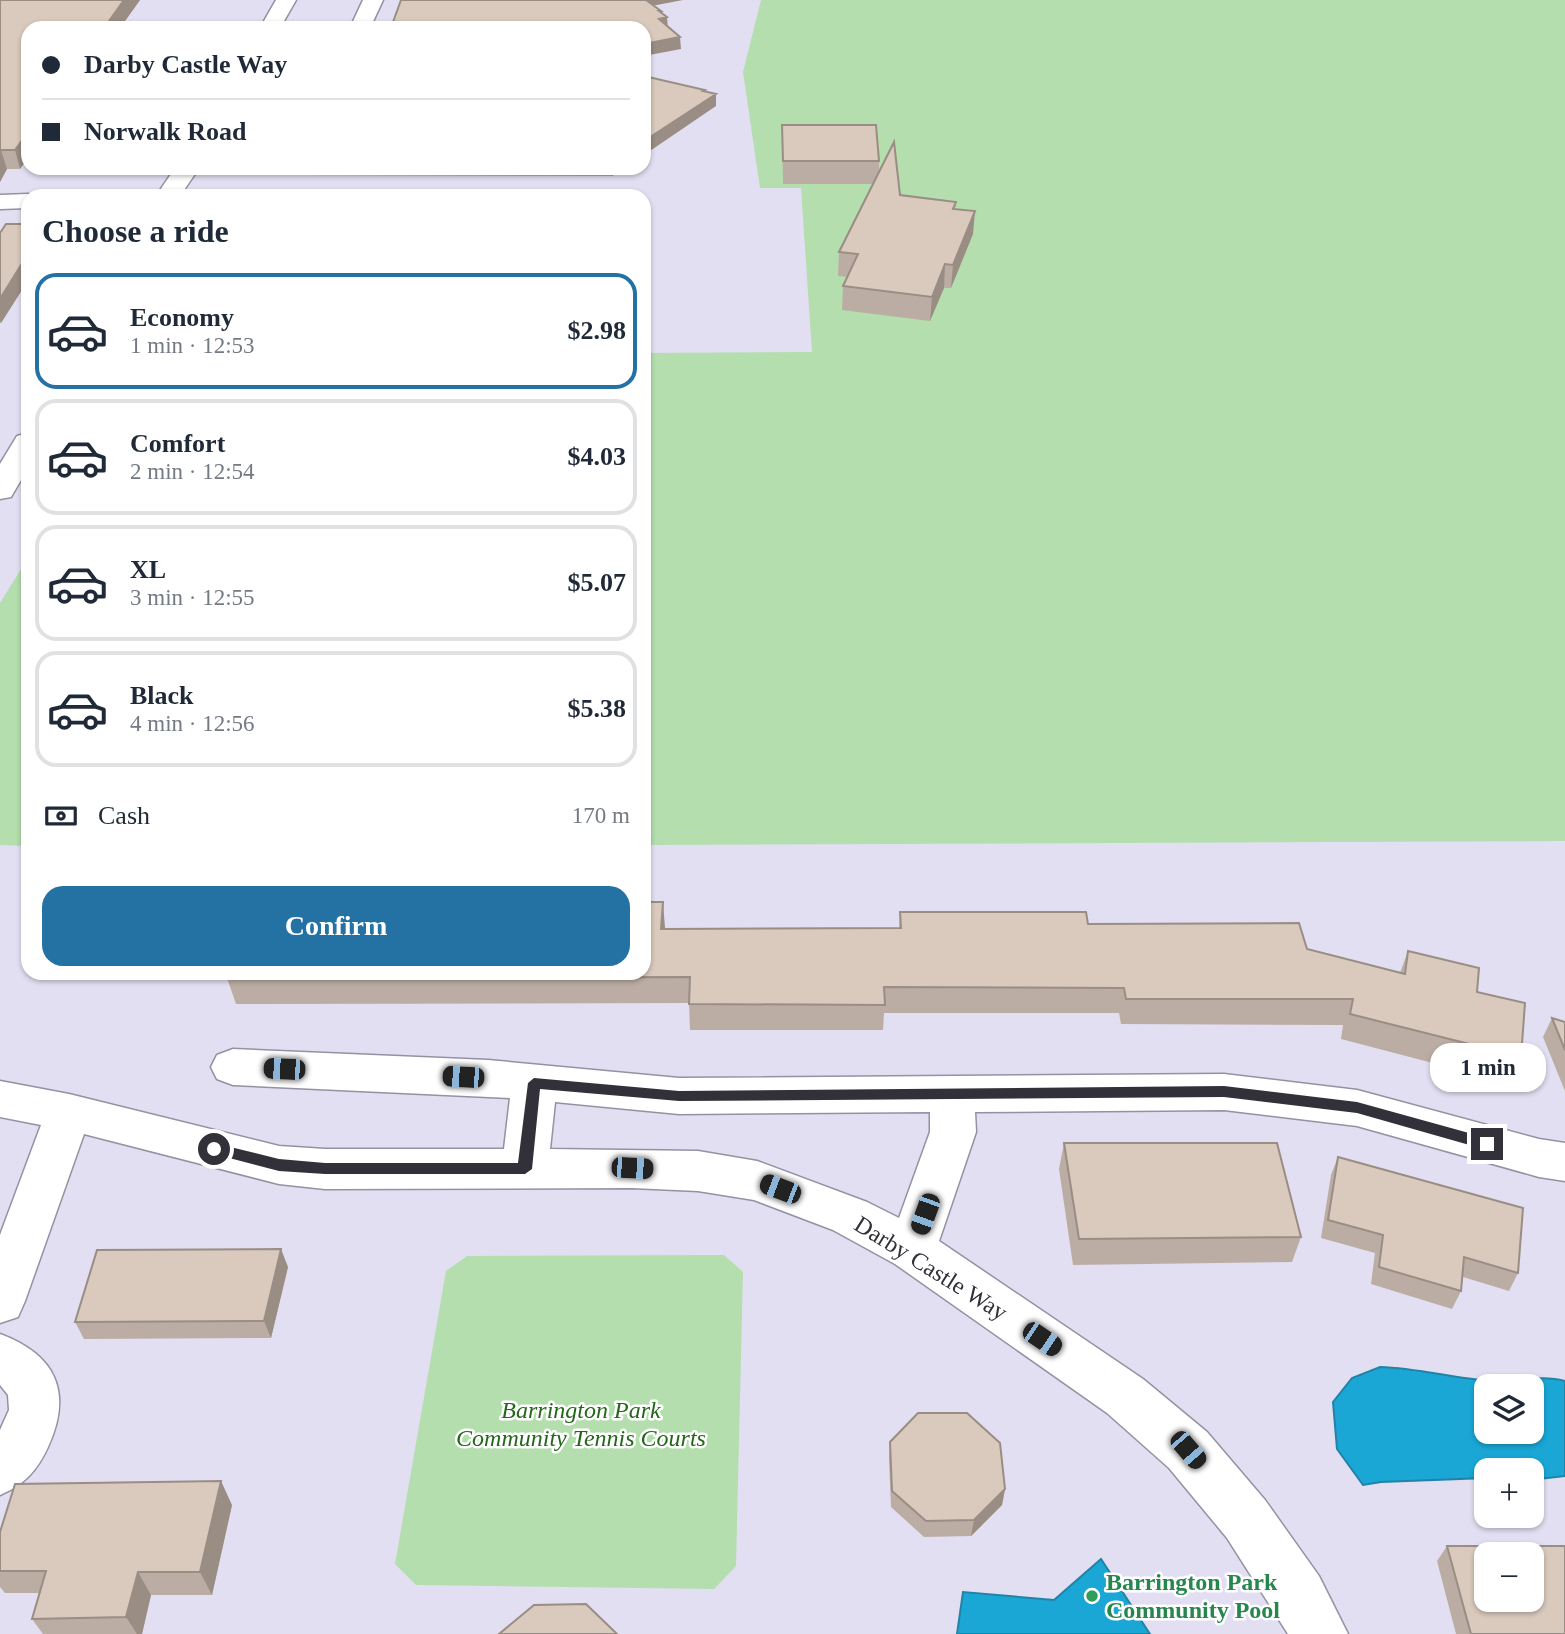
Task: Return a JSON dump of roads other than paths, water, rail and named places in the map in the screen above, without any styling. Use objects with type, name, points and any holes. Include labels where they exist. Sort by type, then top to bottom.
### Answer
[{"type":"street","points":[[274,21],[286,0]]},
{"type":"street","points":[[363,21],[373,0]]},
{"type":"street","points":[[0,202],[21,201]]},
{"type":"street","points":[[0,490],[21,454]]},
{"type":"street","points":[[233,1067],[488,1078],[679,1096],[1224,1092],[1357,1108],[1539,1158],[1565,1162]]},
{"type":"street","points":[[525,1169],[534,1083]]},
{"type":"street","points":[[912,1250],[953,1132],[952,1095]]},
{"type":"street","name":"Darby Castle Way","points":[[0,1098],[69,1112],[279,1165],[325,1169],[685,1170],[757,1181],[850,1216],[912,1250],[1125,1396],[1188,1450],[1246,1519],[1299,1596],[1319,1634]]},
{"type":"street","points":[[0,1301],[69,1112]]},
{"type":"street","points":[[0,1357],[18,1365],[30,1381],[36,1400],[35,1419],[22,1445],[0,1469]]},
{"type":"water","points":[[1380,1367],[1474,1379],[1474,1444],[1544,1444],[1544,1378],[1565,1381],[1565,1476],[1544,1478],[1544,1458],[1474,1458],[1474,1478],[1363,1485],[1337,1449],[1333,1402],[1352,1378]]},
{"type":"water","name":"Barrington Park Community Pool","points":[[1101,1559],[1150,1634],[957,1634],[963,1592],[1054,1600]]},
{"type":"place","name":"Barrington Park Community Pool","points":[[1092,1596]]},
{"type":"park label","name":"Barrington Park Community Tennis Courts","points":[[581,1424]]}]
